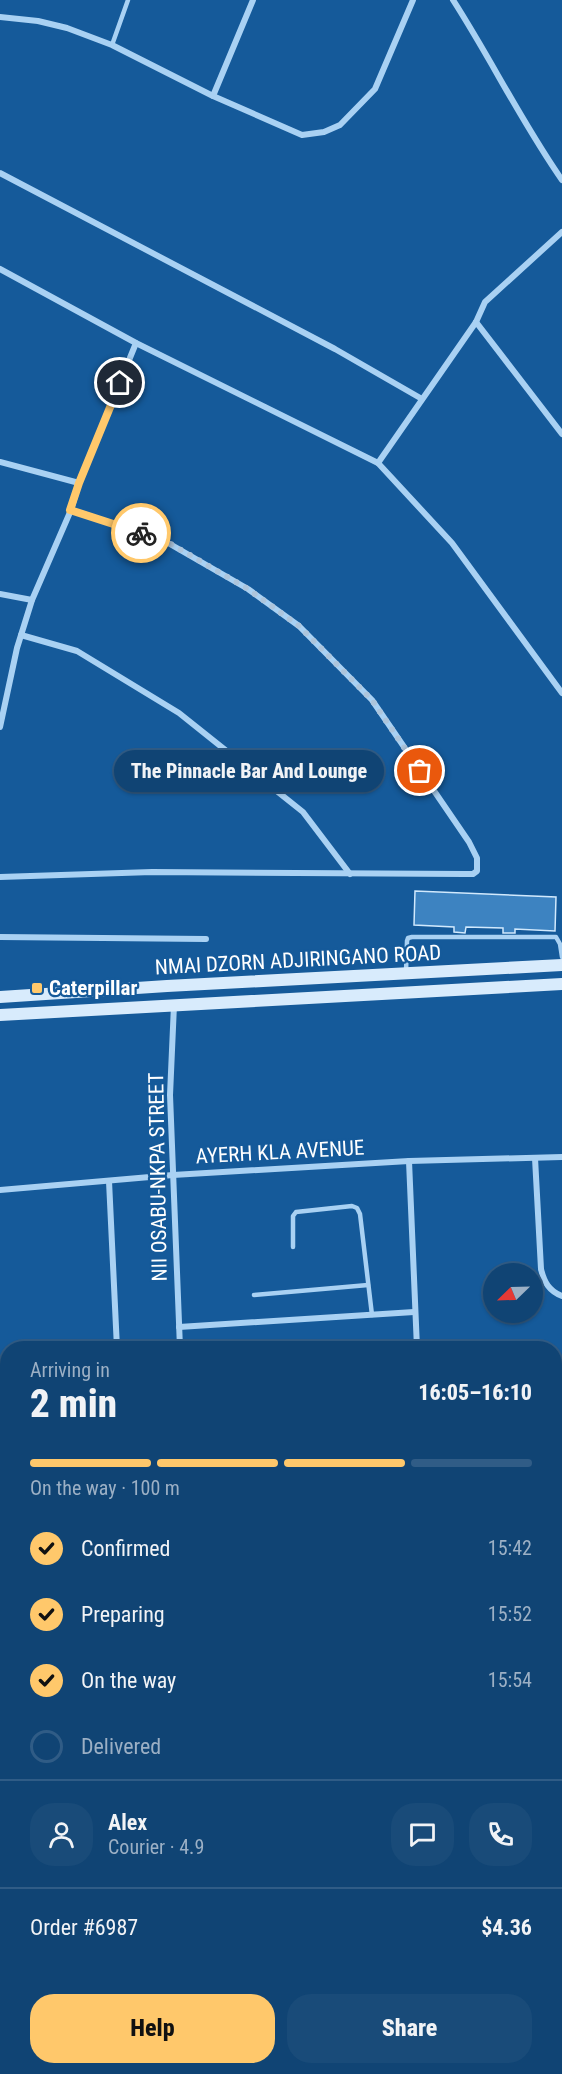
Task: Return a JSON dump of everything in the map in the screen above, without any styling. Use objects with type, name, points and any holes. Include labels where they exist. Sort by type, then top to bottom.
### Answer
[{"type":"main road","name":"NMAI DZORN ADJIRINGANO ROAD","points":[[0,997],[562,965]]},
{"type":"main road","name":"NMAI DZORN ADJIRINGANO ROAD","points":[[0,1015],[562,984]]},
{"type":"street","points":[[213,96],[253,0]]},
{"type":"street","points":[[0,17],[38,21],[67,28],[112,45],[213,96],[302,135],[324,132],[340,124],[375,89],[413,0]]},
{"type":"street","points":[[453,0],[515,106],[562,180]]},
{"type":"street","points":[[0,173],[335,349],[422,399]]},
{"type":"street","points":[[378,463],[476,322],[485,302],[562,232]]},
{"type":"street","points":[[0,269],[136,343],[378,463],[452,543],[562,693]]},
{"type":"street","points":[[476,322],[562,434]]},
{"type":"street","points":[[0,723],[21,635],[32,600],[136,343]]},
{"type":"street","points":[[0,462],[79,483]]},
{"type":"street","points":[[0,877],[152,872],[473,874],[477,871],[478,864],[469,842],[372,700],[299,626],[248,589],[164,540],[70,510]]},
{"type":"street","points":[[0,594],[32,600]]},
{"type":"street","points":[[21,635],[77,651],[179,713],[303,812],[350,874]]},
{"type":"street","points":[[0,937],[206,939]]},
{"type":"street","name":"NII OSABU-NKPA STREET","points":[[174,1005],[170,1095],[179,1341]]},
{"type":"street","name":"AYERH KLA AVENUE","points":[[0,1191],[173,1175],[409,1161],[562,1157]]},
{"type":"street","points":[[535,1158],[541,1269],[550,1289],[562,1296]]},
{"type":"street","points":[[409,1161],[416,1341]]},
{"type":"street","points":[[110,1181],[117,1341]]},
{"type":"street","points":[[178,1328],[414,1312]]},
{"type":"lane","points":[[112,45],[128,0]]},
{"type":"lane","points":[[406,973],[407,941],[412,937],[556,937],[561,944],[562,957]]},
{"type":"lane","points":[[293,1247],[293,1216],[296,1212],[351,1206],[357,1208],[360,1214],[372,1315]]},
{"type":"lane","points":[[254,1295],[368,1285]]},
{"type":"building","points":[[415,891],[556,897],[555,931],[515,929],[515,933],[503,933],[503,928],[466,927],[465,933],[454,932],[454,927],[414,925]]},
{"type":"way so far","points":[[141,533],[164,540],[248,589],[299,626],[372,700],[420,771]]},
{"type":"place","name":"The Pinnacle Bar And Lounge","points":[[420,771]]},
{"type":"place","name":"Caterpillar","points":[[37,988]]},
{"type":"route","points":[[120,383],[70,510],[141,533]]}]
